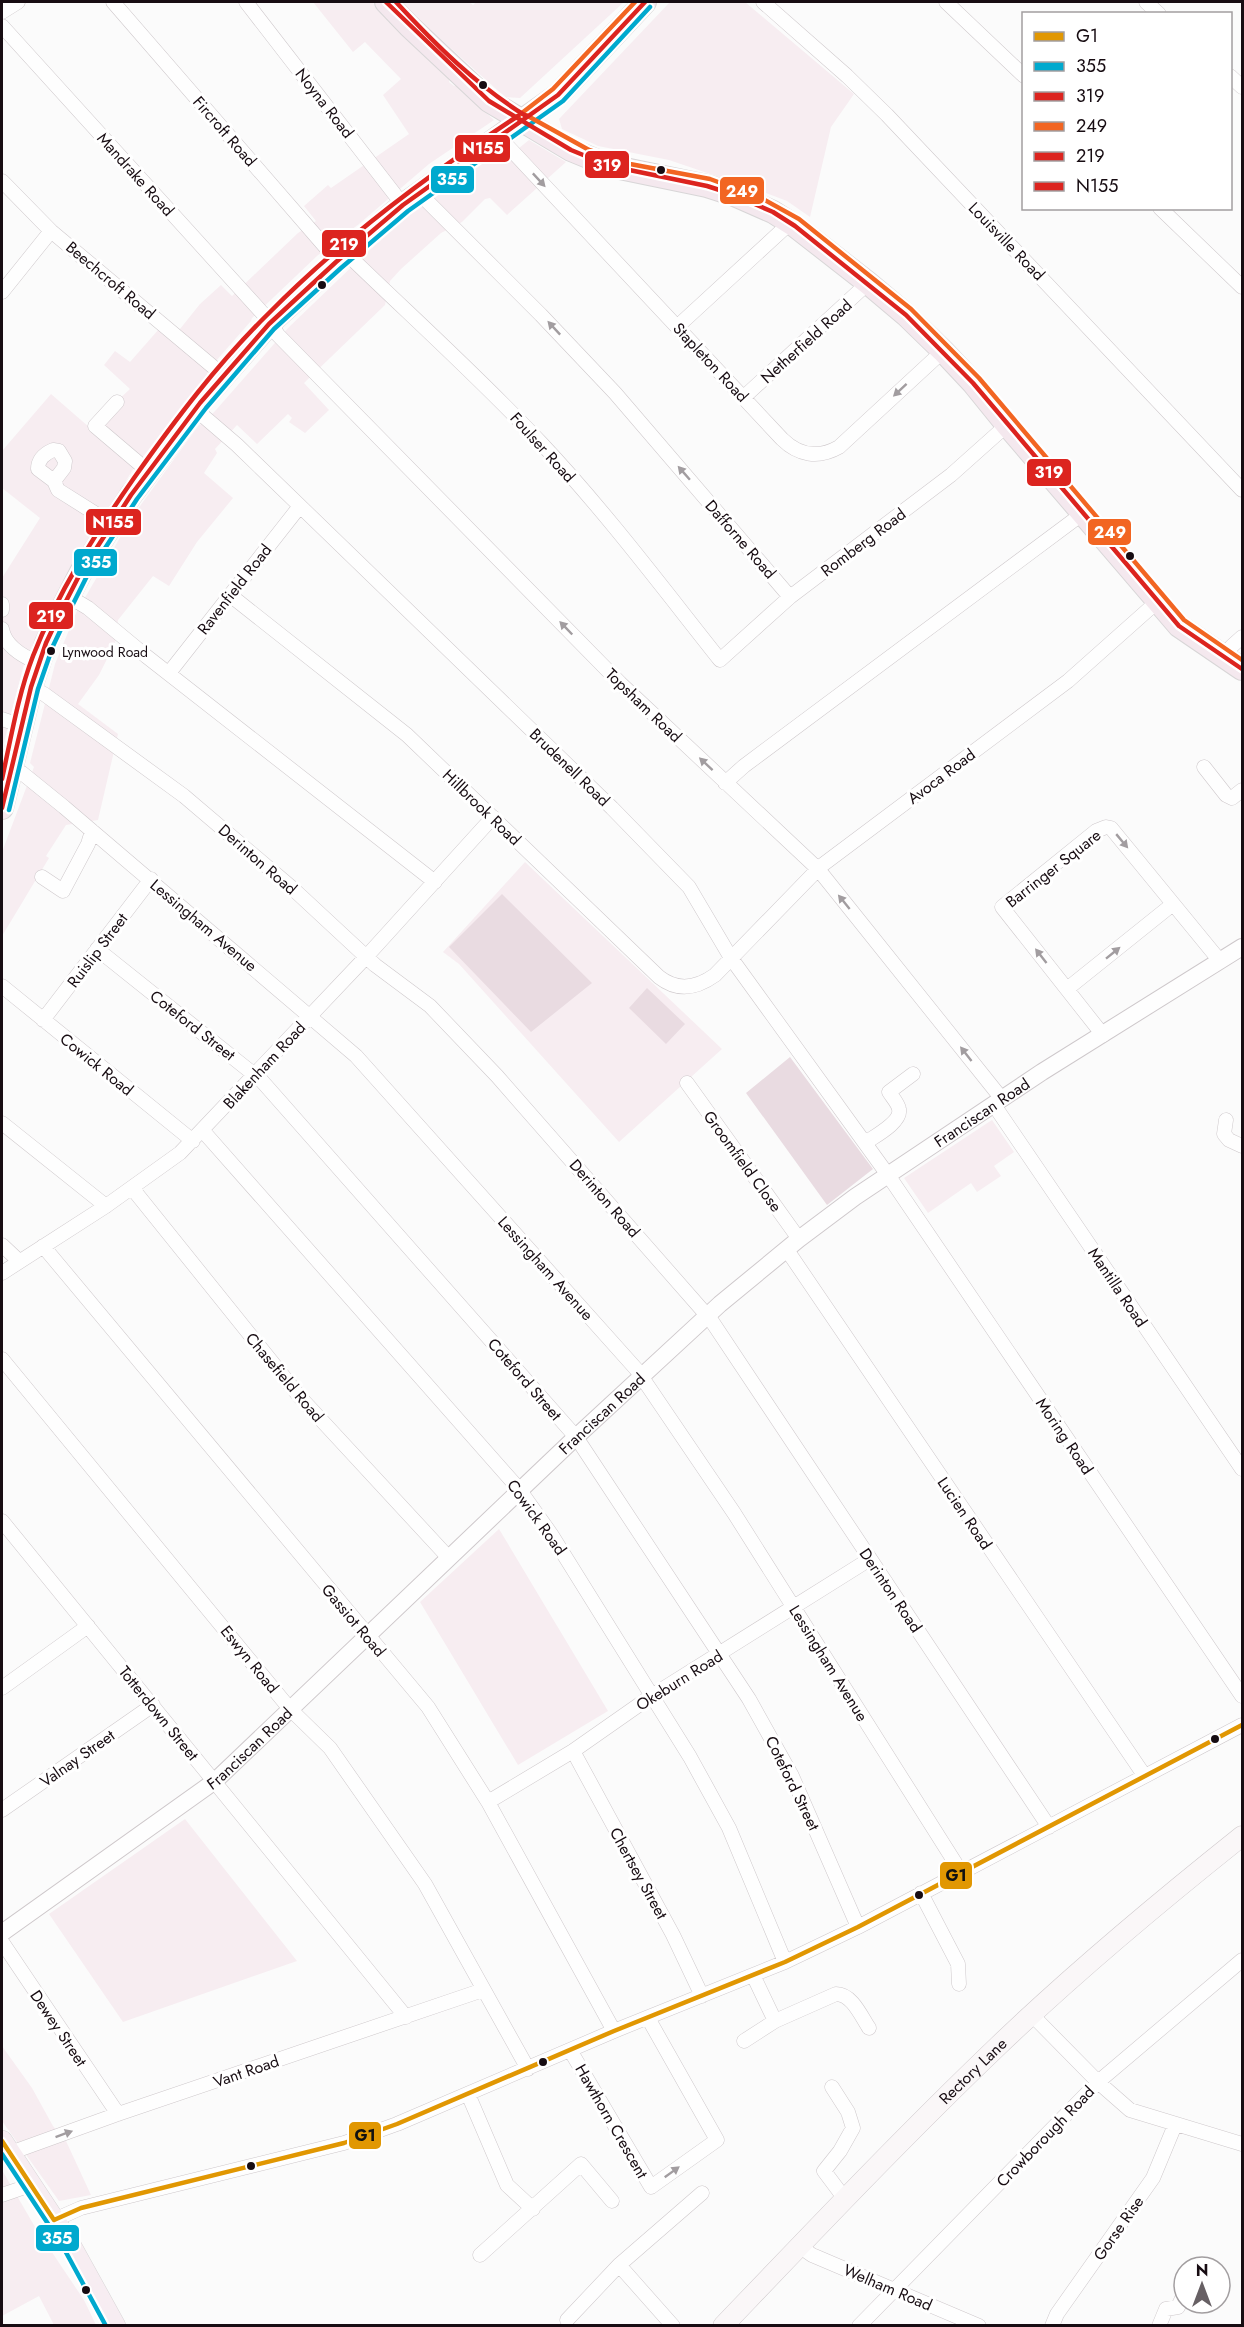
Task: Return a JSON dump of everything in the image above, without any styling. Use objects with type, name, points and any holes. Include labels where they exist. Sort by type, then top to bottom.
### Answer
[{"type":"highway","points":[[2,808],[12,770],[12,722],[32,687],[39,663],[69,596],[111,524],[148,471],[195,409],[242,353],[266,319],[411,199],[558,95],[645,2]]},
{"type":"highway","points":[[391,3],[469,84],[494,105],[522,122],[586,157],[628,171],[707,186],[758,205],[790,223],[868,283],[906,315],[974,383],[1082,514],[1179,626],[1242,669]]},
{"type":"main road","name":"Rectory Lane","points":[[723,2325],[998,2046],[1162,1900],[1242,1836]]},
{"type":"main road","points":[[6,2147],[54,2220],[115,2325]]},
{"type":"street","points":[[2,12],[18,2]]},
{"type":"street","name":"Fircroft Road","points":[[113,2],[310,228],[341,257]]},
{"type":"street","name":"Noyna Road","points":[[246,2],[411,199]]},
{"type":"street","name":"Louisville Road","points":[[763,2],[847,76],[887,115],[1242,490]]},
{"type":"street","points":[[946,2],[1022,75]]},
{"type":"street","name":"Mandrake Road","points":[[2,26],[266,319]]},
{"type":"street","name":"Stapleton Road","points":[[499,137],[790,447],[803,453],[825,454],[847,441],[943,351]]},
{"type":"street","name":"Beechcroft Road","points":[[2,181],[51,231],[224,376]]},
{"type":"street","name":"Dafforne Road","points":[[411,199],[541,315],[615,393],[790,597]]},
{"type":"street","points":[[1162,210],[1242,287]]},
{"type":"street","points":[[678,326],[790,223]]},
{"type":"street","points":[[2,292],[51,231]]},
{"type":"street","name":"Foulser Road","points":[[341,257],[496,396],[543,445],[620,535],[720,660]]},
{"type":"street","name":"Netherfield Road","points":[[744,397],[868,283]]},
{"type":"street","name":"Topsham Road","points":[[266,319],[347,406],[620,683],[818,869],[998,1102]]},
{"type":"street","points":[[117,402],[95,426],[148,471]]},
{"type":"street","name":"Brudenell Road","points":[[195,409],[237,445],[674,869],[699,901],[731,958],[884,1169]]},
{"type":"street","name":"Romberg Road","points":[[720,660],[790,597],[951,475],[1007,425]]},
{"type":"street","points":[[54,481],[58,490],[111,524]]},
{"type":"street","name":"Ravenfield Road","points":[[169,673],[300,506]]},
{"type":"street","points":[[725,783],[744,766],[1082,514]]},
{"type":"street","name":"Hillbrook Road","points":[[230,595],[407,735],[666,983],[684,987],[700,985],[715,975],[731,958]]},
{"type":"street","points":[[69,596],[435,882]]},
{"type":"street","name":"Avoca Road","points":[[731,958],[818,869],[1068,681],[1158,601]]},
{"type":"street","points":[[2,604],[2,610]]},
{"type":"street","points":[[2,629],[3,636],[16,651],[39,663]]},
{"type":"street","points":[[1223,657],[1242,637]]},
{"type":"street","name":"Derinton Road","points":[[32,687],[184,796],[291,887],[366,957],[430,1006],[497,1076],[708,1315],[1049,1827]]},
{"type":"street","points":[[1204,767],[1226,795],[1232,798],[1242,790]]},
{"type":"street","name":"Lessingham Avenue","points":[[12,770],[22,773],[151,879],[310,1014],[368,1068],[642,1376],[715,1483],[961,1872]]},
{"type":"street","name":"Blakenham Road","points":[[2,1273],[132,1188],[168,1162],[198,1136],[310,1014],[366,957],[493,817]]},
{"type":"street","name":"Barringer Square","points":[[1103,1035],[1002,908],[1101,828],[1111,828],[1220,961]]},
{"type":"street","points":[[42,877],[63,891],[88,844],[92,831]]},
{"type":"street","name":"Ruislip Street","points":[[43,1020],[151,879]]},
{"type":"street","points":[[1067,990],[1173,904]]},
{"type":"street","name":"Franciscan Road","points":[[2,1934],[215,1781],[448,1557],[708,1315],[884,1169],[998,1102],[1242,947]]},
{"type":"street","name":"Coteford Street","points":[[97,949],[255,1075],[576,1437],[749,1699],[792,1776],[858,1927]]},
{"type":"street","name":"Cowick Road","points":[[2,986],[43,1020],[198,1136],[519,1490],[551,1534],[653,1695],[729,1828],[785,1962]]},
{"type":"street","points":[[865,1143],[898,1119],[900,1112],[889,1092],[912,1074]]},
{"type":"street","name":"Groomfield Close","points":[[687,1083],[793,1245]]},
{"type":"street","name":"Mantilla Road","points":[[998,1102],[1242,1469]]},
{"type":"street","points":[[1226,1120],[1224,1134],[1242,1146]]},
{"type":"street","points":[[2,1123],[106,1206]]},
{"type":"street","name":"Moring Road","points":[[884,1169],[1242,1696]]},
{"type":"street","name":"Chasefield Road","points":[[132,1188],[300,1397],[448,1557]]},
{"type":"street","points":[[2,1245],[19,1261]]},
{"type":"street","name":"Lucien Road","points":[[793,1245],[1144,1776]]},
{"type":"street","name":"Gassiot Road","points":[[43,1246],[428,1707],[488,1802],[614,2031]]},
{"type":"street","name":"Eswyn Road","points":[[2,1359],[290,1709],[330,1748],[425,1884],[528,2069]]},
{"type":"street","name":"Totterdown Street","points":[[2,1521],[406,2017]]},
{"type":"street","name":"Okeburn Road","points":[[488,1802],[573,1751],[653,1695],[870,1559]]},
{"type":"street","points":[[2,1688],[88,1626]]},
{"type":"street","name":"Valnay Street","points":[[2,1810],[153,1705]]},
{"type":"street","points":[[54,2220],[81,2208],[344,2143],[397,2124],[614,2031],[785,1962],[858,1927],[1242,1725]]},
{"type":"street","name":"Chertsey Street","points":[[573,1751],[673,1935],[702,1996]]},
{"type":"street","points":[[921,1893],[958,1964],[960,1984]]},
{"type":"street","name":"Dewey Street","points":[[2,1942],[118,2114]]},
{"type":"street","name":"Crowborough Road","points":[[859,2325],[1098,2082],[1242,1960]]},
{"type":"street","points":[[753,1975],[775,2021]]},
{"type":"street","name":"Vant Road","points":[[6,2147],[118,2114],[483,1990]]},
{"type":"street","points":[[744,2041],[775,2021],[836,1994],[842,1994],[848,1998],[868,2028]]},
{"type":"street","points":[[1032,2015],[1098,2082],[1130,2110],[1242,2144]]},
{"type":"street","name":"Hawthorn Crescent","points":[[570,2050],[651,2187],[717,2140],[648,2018]]},
{"type":"street","points":[[832,2087],[848,2112],[853,2128],[840,2151],[824,2171],[845,2199]]},
{"type":"street","points":[[468,2094],[507,2185],[533,2209]]},
{"type":"street","name":"Gorse Rise","points":[[1052,2325],[1057,2314],[1153,2178],[1175,2125]]},
{"type":"street","points":[[480,2255],[581,2164],[612,2201]]},
{"type":"street","points":[[2,2195],[31,2185]]},
{"type":"street","points":[[567,2320],[619,2265],[702,2193]]},
{"type":"street","name":"Welham Road","points":[[799,2246],[812,2255],[978,2325]]},
{"type":"street","points":[[619,2265],[674,2325]]},
{"type":"street","points":[[1159,2325],[1166,2309],[1172,2308]]},
{"type":"shaded area","points":[[313,2],[372,2],[450,76],[449,82],[456,85],[494,120],[429,164],[359,224],[317,256],[252,318],[208,370],[207,376],[134,468],[69,571],[25,660],[2,750],[2,578],[40,518],[2,488],[2,451],[51,394],[89,427],[130,389],[104,365],[115,351],[130,362],[159,329],[172,339],[200,304],[221,285],[232,296],[298,233],[316,221],[304,206],[328,185],[331,188],[409,134],[383,95],[401,79],[365,42],[353,52]]},
{"type":"shaded area","points":[[403,2],[469,2],[473,5],[476,2],[624,2],[520,98],[505,97],[407,9]]},
{"type":"shaded area","points":[[670,2],[745,2],[854,94],[831,127],[810,217],[787,201],[766,193],[669,160],[598,146],[562,129],[559,119]]},
{"type":"shaded area","points":[[529,140],[566,162],[507,215],[490,198],[485,199],[462,222],[441,233],[401,269],[390,281],[385,305],[304,383],[329,410],[305,433],[289,422],[292,418],[288,414],[257,444],[237,425],[215,449],[217,453],[204,473],[233,498],[197,542],[169,586],[153,576],[118,620],[115,643],[99,675],[78,704],[118,734],[98,820],[66,825],[46,856],[49,858],[2,936],[2,852],[34,767],[30,763],[55,664],[76,613],[132,517],[199,425],[216,410],[288,328],[364,255],[419,207],[501,150],[508,157]]},
{"type":"shaded area","points":[[525,862],[722,1049],[619,1142],[459,964],[443,952]]},
{"type":"shaded area","points":[[502,894],[592,983],[531,1032],[449,947]]},
{"type":"shaded area","points":[[647,988],[685,1024],[666,1044],[629,1008]]},
{"type":"shaded area","points":[[790,1057],[873,1169],[827,1205],[746,1093]]},
{"type":"shaded area","points":[[992,1120],[1014,1152],[994,1166],[1001,1176],[977,1192],[971,1183],[928,1213],[904,1178]]},
{"type":"shaded area","points":[[499,1529],[608,1711],[518,1765],[420,1602]]},
{"type":"shaded area","points":[[185,1819],[297,1961],[123,2022],[49,1914]]},
{"type":"shaded area","points":[[2,2046],[32,2088],[53,2126],[66,2141],[91,2195],[59,2201],[2,2121]]},
{"type":"shaded area","points":[[2,2170],[35,2227],[84,2300],[96,2325],[54,2325],[39,2296],[2,2316]]},
{"type":"transit line","name":"319","points":[[386,2],[489,101],[571,150],[610,166],[707,186],[732,194],[773,212],[795,226],[906,315],[973,383],[1179,626],[1242,669]]},
{"type":"transit line","name":"219","points":[[396,2],[457,63],[490,91],[526,116]]},
{"type":"transit line","name":"249","points":[[518,116],[553,89],[635,2]]},
{"type":"transit line","name":"N155","points":[[2,808],[31,687],[46,643],[63,607],[81,572],[131,495],[200,403],[269,324],[336,262],[403,205],[558,95],[645,2]]},
{"type":"transit line","name":"355","points":[[9,810],[38,689],[53,646],[70,610],[87,576],[137,499],[206,408],[274,329],[341,268],[408,211],[563,101],[650,7]]},
{"type":"transit line","name":"249","points":[[526,115],[589,150],[630,164],[710,179],[761,198],[799,219],[911,309],[979,378],[1184,620],[1242,660]]},
{"type":"transit line","name":"219","points":[[2,779],[23,686],[33,656],[54,609],[105,520],[181,413],[250,332],[327,258],[420,184],[518,116]]},
{"type":"transit line","name":"G1","points":[[54,2220],[81,2208],[344,2143],[397,2124],[614,2031],[785,1962],[858,1927],[1242,1725]]},
{"type":"transit line","name":"G1","points":[[2,2141],[54,2220]]},
{"type":"transit line","name":"355","points":[[2,2154],[62,2245],[106,2326]]},
{"type":"place","name":"Lynwood Road","points":[[51,651]]}]
